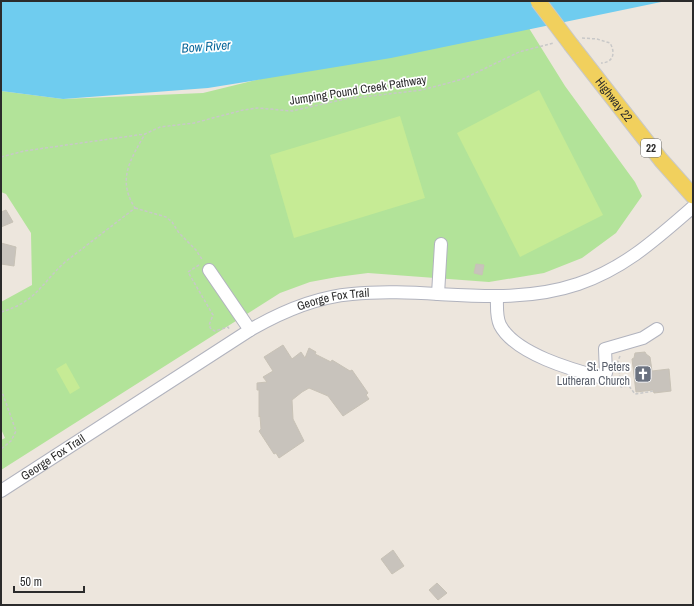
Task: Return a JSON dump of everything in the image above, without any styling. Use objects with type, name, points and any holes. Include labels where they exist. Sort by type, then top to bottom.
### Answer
[{"type":"main road","name":"Highway 22","points":[[538,1],[661,160],[693,196]]},
{"type":"street","name":"George Fox Trail","points":[[1,490],[250,330],[287,311],[320,300],[359,294],[438,294],[497,297],[543,293],[578,284],[608,271],[638,254],[693,207]]},
{"type":"street","points":[[438,294],[440,244]]},
{"type":"street","points":[[207,266],[250,330]]},
{"type":"street","points":[[497,297],[499,324],[513,340],[538,356],[603,378],[606,373],[604,349],[643,338],[657,329]]},
{"type":"path","points":[[598,38],[610,43],[613,52],[609,61],[598,63]]},
{"type":"path","name":"Jumping Pound Creek Pathway","points":[[1,157],[24,151],[145,134],[160,127],[194,123],[243,110],[258,108],[292,111],[345,99],[422,90],[463,79],[519,52],[544,45]]},
{"type":"path","points":[[145,134],[126,176],[127,193],[135,208],[166,217],[196,250],[207,266],[188,272],[213,315],[209,325],[211,329],[215,331],[228,327],[237,339]]},
{"type":"path","points":[[1,312],[16,307],[30,299],[65,262],[135,208]]},
{"type":"path","points":[[622,350],[618,361],[621,387],[628,386],[635,394],[654,391]]},
{"type":"path","points":[[1,390],[16,431],[11,441],[1,449]]},
{"type":"green space","points":[[527,25],[565,86],[635,182],[642,196],[616,233],[582,258],[544,273],[489,282],[368,273],[310,282],[280,293],[1,470],[1,440],[5,438],[1,429],[1,302],[32,285],[31,233],[6,194],[1,192],[1,91],[63,99],[203,93],[346,58]]},
{"type":"green space","points":[[539,90],[603,215],[520,257],[457,133]]},
{"type":"green space","points":[[400,116],[425,198],[294,238],[270,155]]},
{"type":"green space","points":[[66,363],[80,388],[70,394],[56,369]]},
{"type":"water","name":"Bow River","points":[[1,1],[666,1],[391,58],[208,88],[63,99],[1,91]]},
{"type":"building","points":[[6,210],[13,222],[1,227],[1,212]]},
{"type":"building","points":[[1,243],[16,247],[14,266],[1,264]]},
{"type":"building","points":[[476,264],[484,265],[482,275],[474,273]]},
{"type":"building","points":[[283,345],[292,359],[301,352],[305,358],[309,348],[316,352],[315,354],[331,362],[332,360],[350,371],[352,370],[368,393],[366,395],[369,399],[343,416],[328,396],[309,388],[302,392],[292,400],[293,419],[304,441],[279,458],[276,453],[274,454],[259,431],[261,429],[260,416],[259,417],[259,390],[257,390],[257,383],[267,382],[263,377],[273,371],[264,357]]},
{"type":"building","name":"St. Peters Lutheran Church","points":[[645,352],[650,357],[652,371],[669,369],[671,391],[654,393],[653,390],[636,392],[632,359],[634,358],[635,353]]},
{"type":"building","points":[[393,550],[404,566],[392,574],[381,559]]},
{"type":"building","points":[[437,583],[447,593],[438,600],[429,590]]},
{"type":"place","name":"St. Peters Lutheran Church","points":[[643,374]]}]
